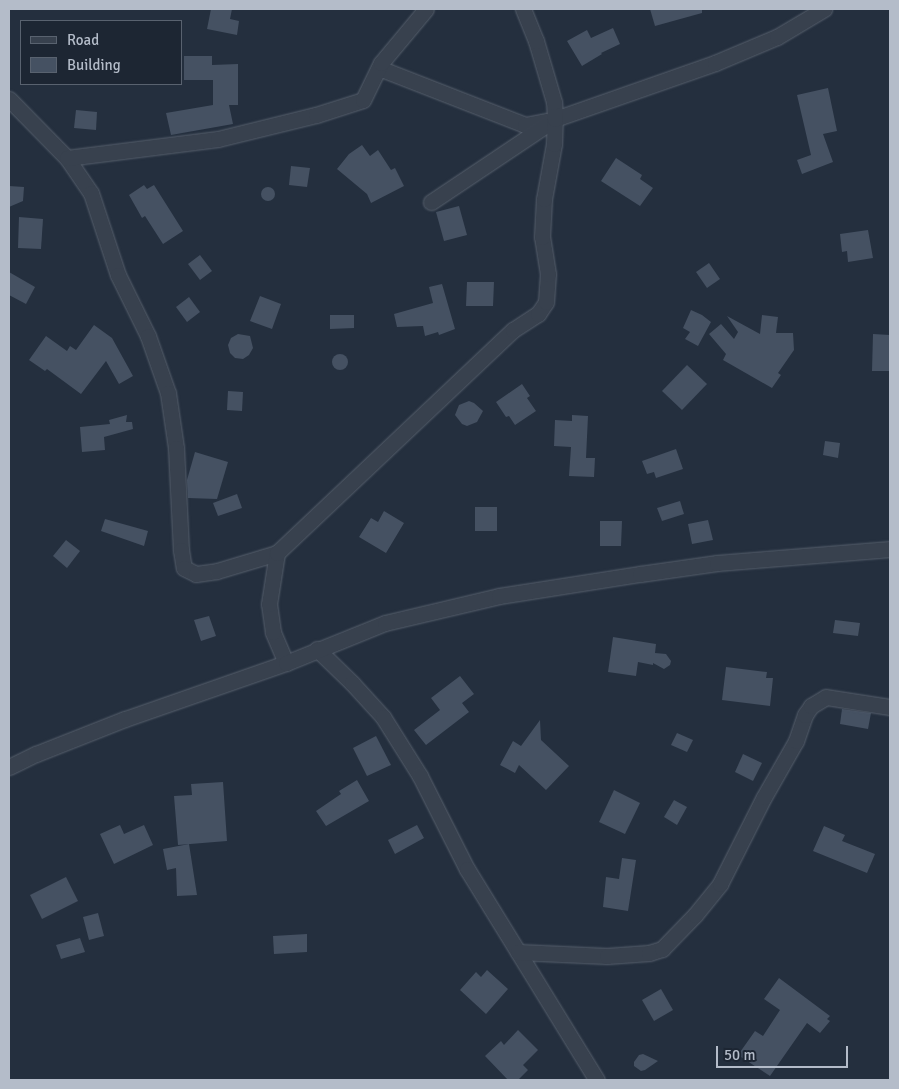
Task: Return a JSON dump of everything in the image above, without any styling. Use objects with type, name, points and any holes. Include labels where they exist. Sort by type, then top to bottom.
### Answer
[{"type":"street","points":[[67,158],[218,140],[338,109],[364,100],[379,68],[394,45],[426,9]]},
{"type":"street","points":[[9,99],[67,158],[91,193],[118,274],[148,336],[168,392],[176,448],[181,550],[184,568],[196,574],[217,571],[277,553],[513,330],[538,314],[546,302],[548,274],[542,237],[543,208],[554,144],[555,119],[549,86],[536,41],[523,9]]},
{"type":"street","points":[[379,68],[525,125],[555,119],[715,63],[776,37],[824,9]]},
{"type":"street","points":[[431,202],[555,119]]},
{"type":"street","points":[[9,767],[125,718],[286,662],[385,623],[499,596],[717,563],[890,549]]},
{"type":"street","points":[[277,553],[269,604],[273,632],[286,662]]},
{"type":"street","points":[[317,649],[352,682],[383,717],[420,776],[468,869],[597,1080]]},
{"type":"street","points":[[518,952],[607,956],[649,953],[662,949],[695,916],[720,884],[764,797],[796,741],[805,715],[811,706],[826,697],[890,707]]},
{"type":"building","points":[[211,9],[232,9],[230,19],[239,21],[237,35],[207,29]]},
{"type":"building","points":[[650,9],[702,9],[702,13],[655,26]]},
{"type":"building","points":[[613,28],[620,44],[601,53],[582,66],[567,41],[587,30],[591,38]]},
{"type":"building","points":[[184,56],[212,56],[212,65],[238,64],[238,105],[229,105],[233,124],[171,135],[166,113],[213,105],[213,80],[184,80]]},
{"type":"building","points":[[828,88],[837,131],[823,134],[833,162],[802,174],[797,160],[811,155],[797,95]]},
{"type":"building","points":[[76,110],[97,112],[96,130],[74,128]]},
{"type":"building","points":[[362,145],[370,156],[378,150],[391,170],[395,168],[404,186],[371,203],[367,194],[337,169],[349,154]]},
{"type":"building","points":[[616,158],[642,175],[640,179],[653,188],[640,206],[601,181]]},
{"type":"building","points":[[291,166],[310,168],[307,187],[289,185]]},
{"type":"building","points":[[144,185],[147,189],[154,185],[183,231],[163,244],[145,216],[142,218],[129,195]]},
{"type":"building","points":[[9,186],[24,187],[23,201],[9,207]]},
{"type":"building","points":[[265,187],[271,187],[275,194],[271,201],[265,201],[261,197],[261,191]]},
{"type":"building","points":[[459,206],[467,235],[444,241],[436,212]]},
{"type":"building","points":[[19,217],[43,219],[41,249],[18,248]]},
{"type":"building","points":[[868,230],[873,258],[848,262],[847,251],[842,252],[840,234]]},
{"type":"building","points":[[200,255],[212,271],[200,280],[188,264]]},
{"type":"building","points":[[709,263],[720,279],[707,288],[696,272]]},
{"type":"building","points":[[9,272],[35,287],[26,304],[9,295]]},
{"type":"building","points":[[467,282],[494,282],[493,306],[466,306]]},
{"type":"building","points":[[442,284],[455,329],[439,335],[438,332],[425,336],[423,326],[397,327],[394,314],[433,303],[429,287]]},
{"type":"building","points":[[260,296],[281,304],[272,329],[250,321]]},
{"type":"building","points":[[189,297],[200,312],[187,322],[176,307]]},
{"type":"building","points":[[691,310],[711,322],[698,346],[685,339],[690,332],[683,328]]},
{"type":"building","points":[[330,315],[354,315],[354,328],[330,329]]},
{"type":"building","points":[[762,315],[778,317],[776,333],[793,333],[794,350],[778,373],[781,375],[772,388],[723,360],[726,354],[709,334],[721,324],[734,339],[738,332],[727,316],[760,334]]},
{"type":"building","points":[[94,325],[112,338],[133,376],[119,384],[106,361],[81,394],[47,369],[45,371],[29,360],[46,336],[67,351],[70,346],[76,350]]},
{"type":"building","points":[[238,334],[250,336],[253,348],[249,355],[243,359],[235,358],[230,353],[228,345],[231,338]]},
{"type":"building","points":[[873,334],[890,335],[890,371],[872,371]]},
{"type":"building","points":[[340,354],[348,362],[340,370],[332,362]]},
{"type":"building","points":[[687,365],[707,384],[682,410],[662,391]]},
{"type":"building","points":[[522,384],[530,396],[527,398],[536,411],[515,425],[509,416],[506,417],[496,402]]},
{"type":"building","points":[[228,391],[243,392],[242,411],[227,410]]},
{"type":"building","points":[[469,401],[483,411],[477,422],[467,426],[462,424],[455,415],[459,405]]},
{"type":"building","points":[[127,415],[126,422],[132,422],[133,429],[104,437],[105,450],[82,452],[80,427],[110,424],[109,420]]},
{"type":"building","points":[[572,415],[588,416],[586,458],[595,458],[594,477],[569,476],[571,447],[554,446],[555,420],[572,421]]},
{"type":"building","points":[[825,441],[840,443],[838,458],[823,455]]},
{"type":"building","points":[[676,449],[683,469],[656,478],[654,472],[647,474],[642,461]]},
{"type":"building","points":[[195,452],[228,462],[217,499],[188,498],[187,480]]},
{"type":"building","points":[[237,494],[242,508],[218,516],[213,503]]},
{"type":"building","points":[[680,501],[684,514],[662,521],[657,508]]},
{"type":"building","points":[[475,507],[497,507],[497,531],[475,531]]},
{"type":"building","points":[[384,511],[404,523],[386,553],[359,537],[371,518],[378,522]]},
{"type":"building","points":[[105,519],[148,531],[144,546],[101,531]]},
{"type":"building","points":[[708,520],[713,540],[692,544],[688,524]]},
{"type":"building","points":[[600,521],[622,521],[621,546],[600,546]]},
{"type":"building","points":[[66,540],[80,551],[67,568],[53,556]]},
{"type":"building","points":[[209,616],[216,636],[201,641],[194,620]]},
{"type":"building","points":[[835,620],[860,623],[858,636],[833,633]]},
{"type":"building","points":[[613,637],[656,644],[655,653],[666,654],[671,661],[670,665],[664,669],[653,663],[653,665],[638,662],[636,676],[608,672]]},
{"type":"building","points":[[726,667],[767,672],[766,678],[773,678],[770,706],[722,700]]},
{"type":"building","points":[[460,676],[474,694],[462,703],[469,712],[426,745],[414,730],[440,710],[431,698]]},
{"type":"building","points":[[842,709],[871,713],[868,729],[840,724]]},
{"type":"building","points":[[540,720],[541,740],[569,766],[546,790],[519,765],[515,773],[500,765],[513,741],[521,746]]},
{"type":"building","points":[[677,733],[693,740],[687,752],[671,745]]},
{"type":"building","points":[[376,736],[391,765],[367,776],[353,748]]},
{"type":"building","points":[[743,754],[762,763],[753,781],[735,772]]},
{"type":"building","points":[[357,780],[369,801],[326,826],[316,811],[341,794],[339,791]]},
{"type":"building","points":[[223,782],[227,841],[178,845],[174,796],[192,795],[191,784]]},
{"type":"building","points":[[614,790],[640,803],[625,834],[599,822]]},
{"type":"building","points":[[674,800],[687,807],[677,825],[664,817]]},
{"type":"building","points":[[120,825],[124,834],[144,825],[153,845],[114,864],[100,834]]},
{"type":"building","points":[[417,825],[424,838],[395,854],[388,840]]},
{"type":"building","points":[[824,826],[845,835],[842,841],[875,854],[867,873],[813,851]]},
{"type":"building","points":[[189,844],[197,895],[177,896],[176,868],[167,870],[163,849]]},
{"type":"building","points":[[622,858],[636,860],[628,911],[603,907],[606,877],[619,879]]},
{"type":"building","points":[[66,877],[78,901],[42,919],[30,895]]},
{"type":"building","points":[[98,913],[104,936],[89,940],[83,917]]},
{"type":"building","points":[[307,934],[307,952],[274,954],[273,936]]},
{"type":"building","points":[[80,938],[85,952],[61,959],[56,945]]},
{"type":"building","points":[[487,970],[508,989],[486,1014],[460,990],[476,972],[481,977]]},
{"type":"building","points":[[779,978],[830,1016],[827,1019],[830,1021],[820,1033],[807,1023],[770,1076],[738,1055],[755,1031],[763,1036],[780,1010],[764,999]]},
{"type":"building","points":[[661,989],[673,1010],[654,1021],[642,1000]]},
{"type":"building","points":[[518,1030],[538,1050],[523,1065],[528,1070],[518,1080],[508,1080],[485,1056],[501,1041],[504,1045]]},
{"type":"building","points":[[643,1054],[658,1061],[641,1071],[634,1066],[634,1062],[639,1055]]}]
